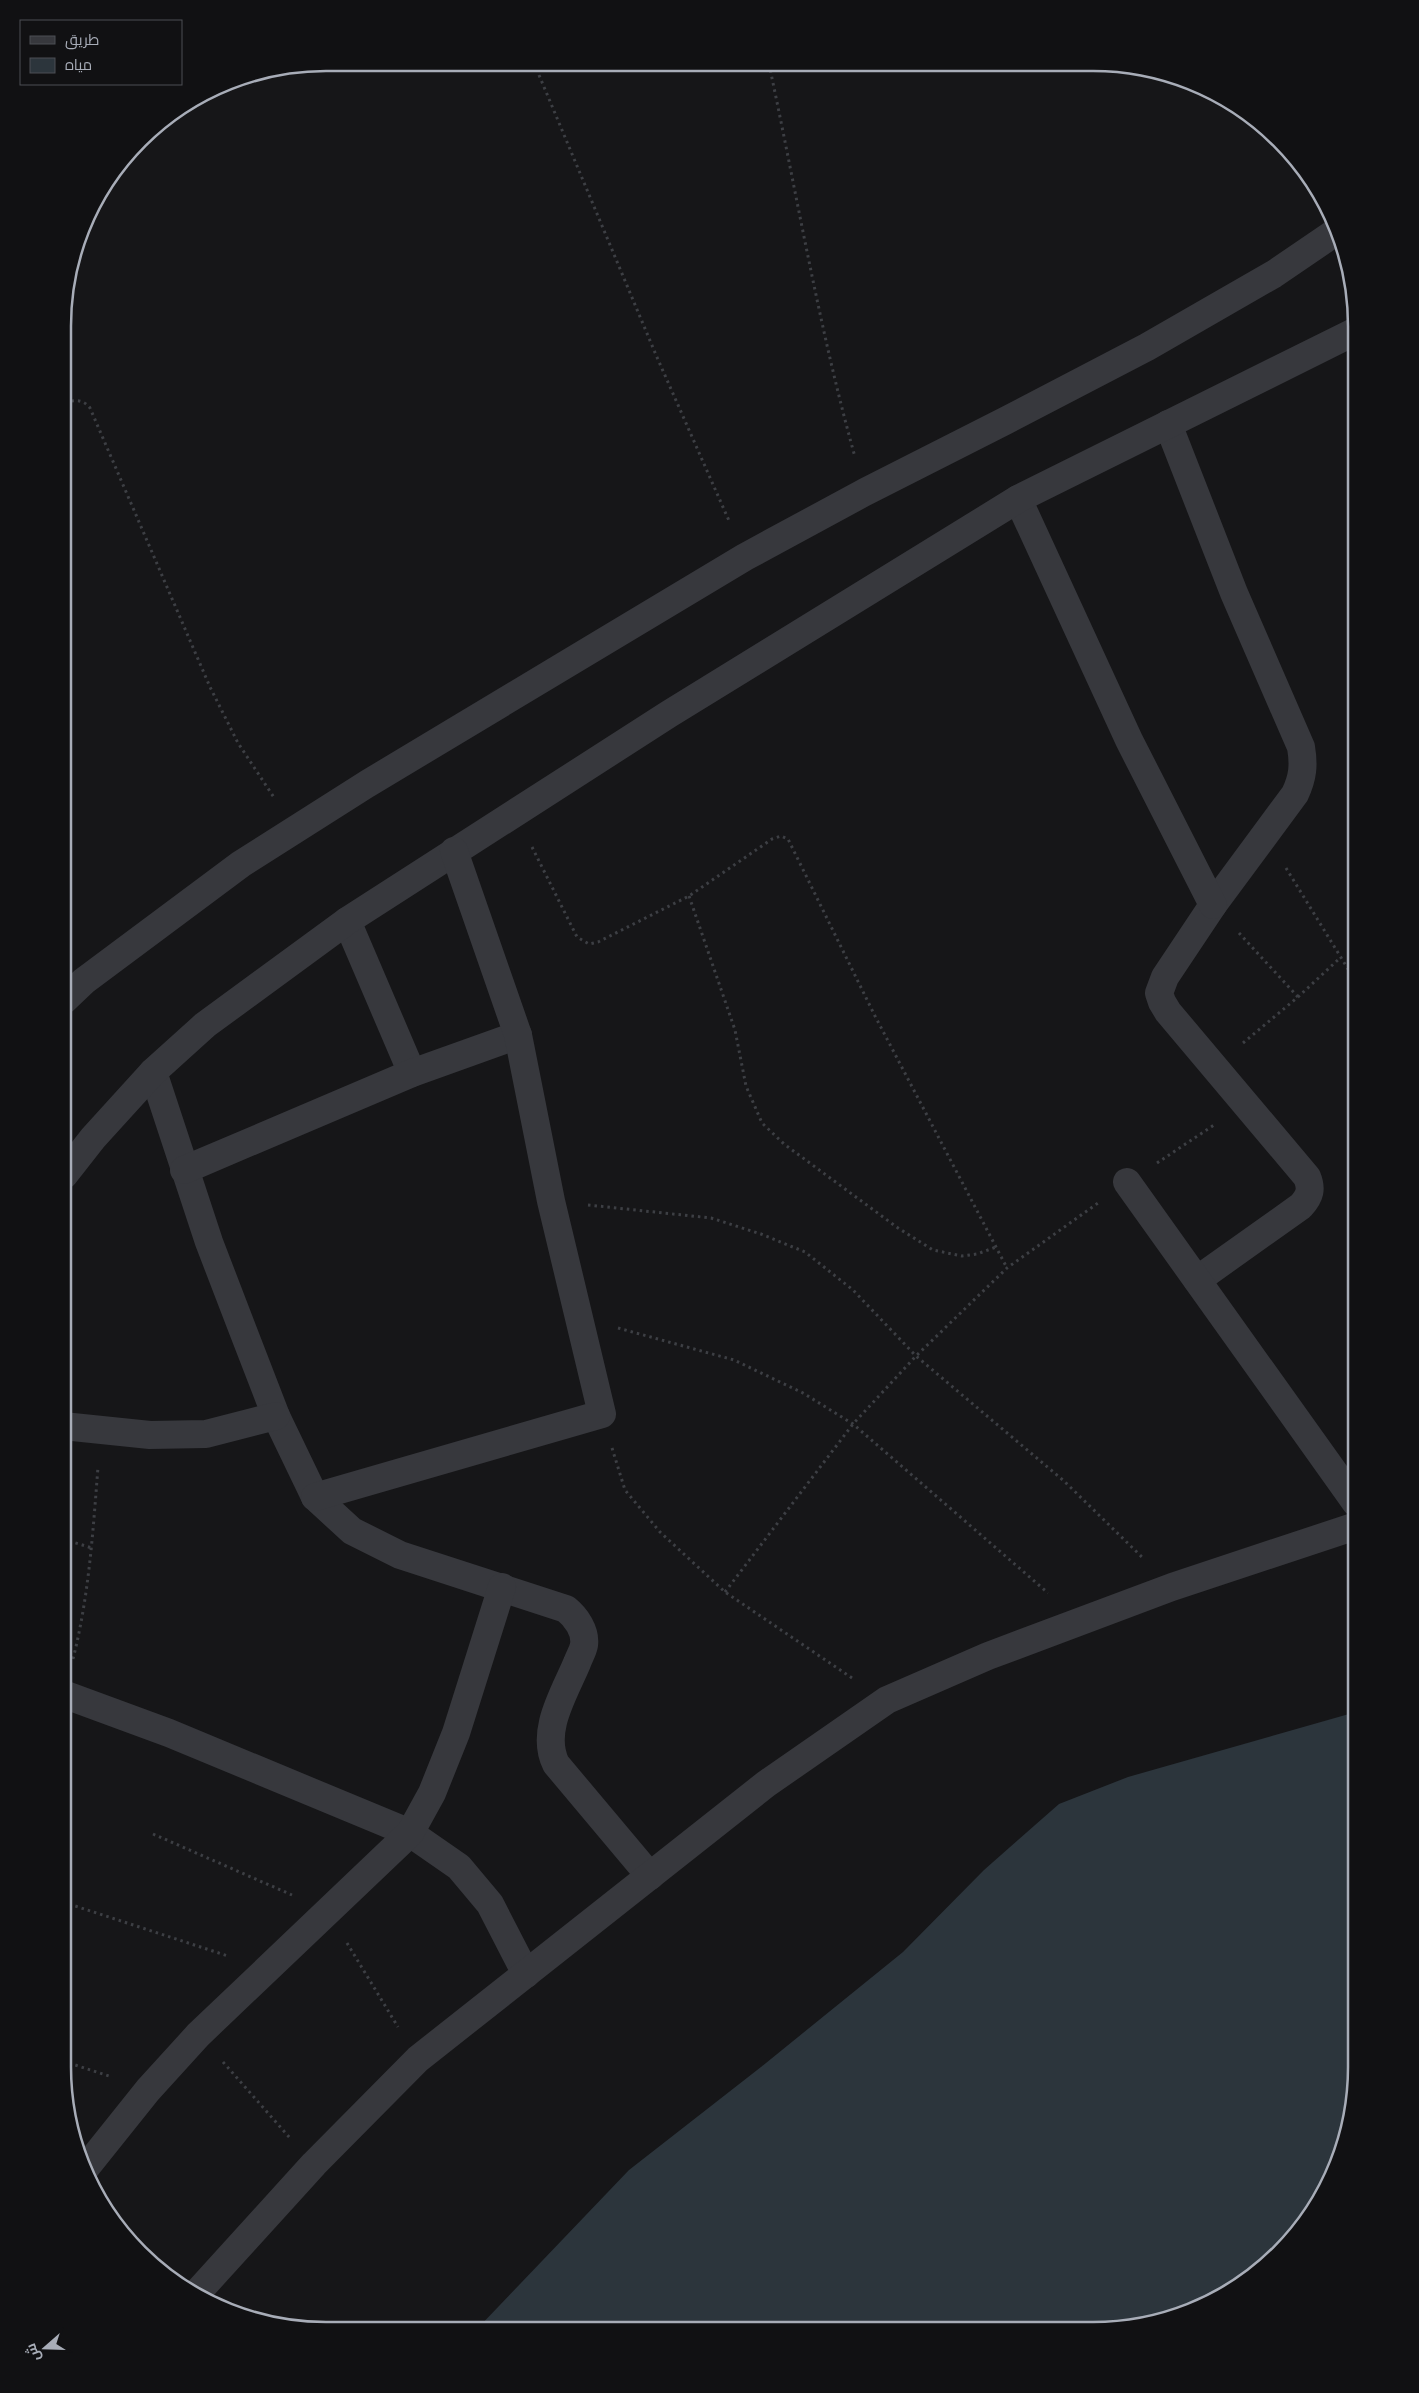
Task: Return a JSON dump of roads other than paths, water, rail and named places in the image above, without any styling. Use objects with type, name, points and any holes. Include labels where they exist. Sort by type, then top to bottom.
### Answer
[{"type":"street","points":[[71,994],[161,922],[241,864],[745,558],[864,492],[1006,421],[1147,347],[1274,274],[1330,235]]},
{"type":"street","points":[[71,1166],[93,1138],[153,1072],[205,1024],[347,921],[454,851],[669,714],[1018,499],[1348,335]]},
{"type":"street","points":[[1168,424],[1234,593],[1301,747],[1304,764],[1302,780],[1295,794],[1213,904],[1165,977],[1159,993],[1168,1012],[1307,1177],[1310,1186],[1310,1193],[1301,1206],[1197,1280]]},
{"type":"street","points":[[1018,499],[1129,740],[1213,904]]},
{"type":"street","points":[[315,1497],[602,1414],[577,1317],[551,1200],[518,1035],[454,851]]},
{"type":"street","points":[[347,921],[412,1073]]},
{"type":"street","points":[[184,1170],[412,1073],[518,1035]]},
{"type":"street","points":[[153,1072],[209,1242],[276,1416],[315,1497],[352,1531],[400,1555],[566,1609],[578,1621],[584,1645],[554,1718],[550,1732],[550,1751],[556,1764],[650,1876]]},
{"type":"street","points":[[1126,1182],[1348,1492]]},
{"type":"street","points":[[71,1427],[150,1435],[206,1434],[276,1416]]},
{"type":"street","points":[[201,2289],[314,2164],[418,2060],[766,1784],[887,1700],[988,1656],[1172,1587],[1348,1529]]},
{"type":"street","points":[[90,2162],[148,2090],[198,2035],[410,1833],[432,1793],[456,1733],[502,1587]]},
{"type":"street","points":[[71,1697],[169,1733],[410,1833],[459,1867],[490,1904],[526,1974]]},
{"type":"water","points":[[1348,1714],[1348,2066],[1346,2100],[1334,2149],[1314,2194],[1284,2235],[1248,2269],[1220,2288],[1190,2302],[1159,2313],[1126,2320],[1092,2322],[484,2322],[629,2170],[761,2067],[903,1952],[984,1870],[1059,1804],[1128,1777]]}]
